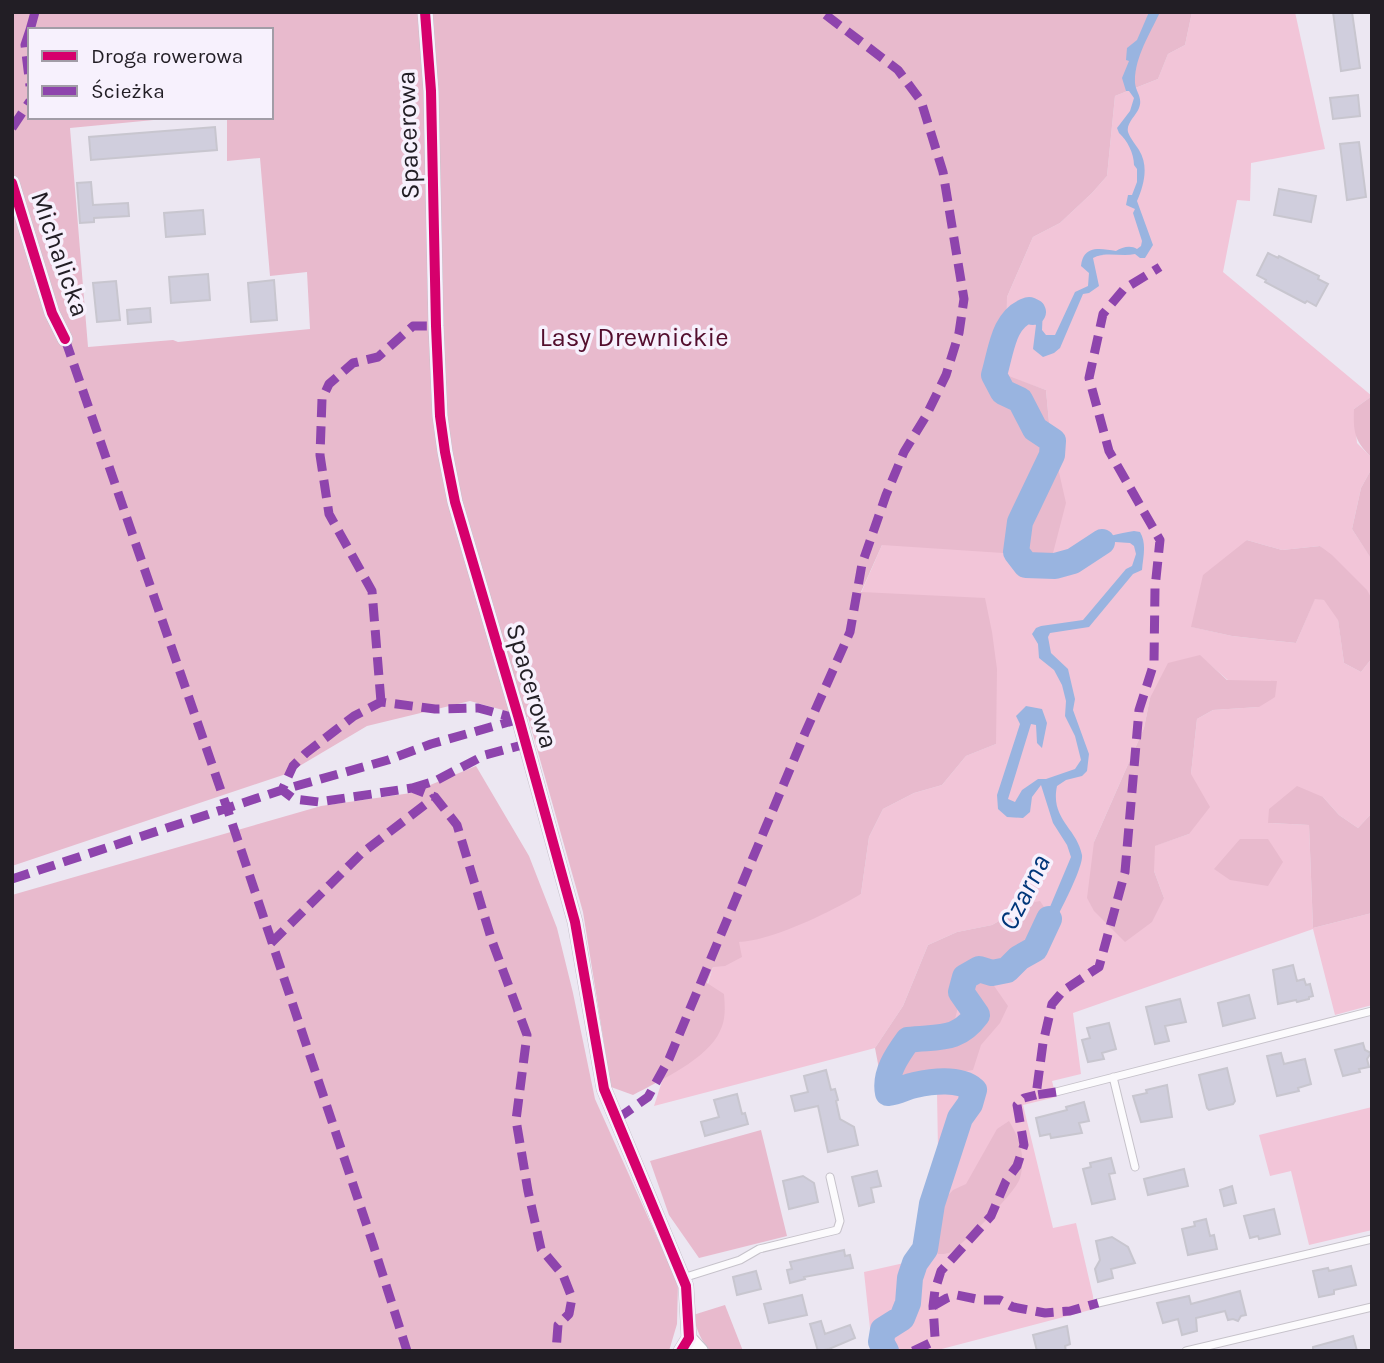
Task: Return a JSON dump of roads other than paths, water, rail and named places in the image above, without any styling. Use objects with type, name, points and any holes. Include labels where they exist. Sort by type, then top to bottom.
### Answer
[{"type":"street","name":"Spacerowa","points":[[425,12],[440,403],[447,465],[455,502],[575,922],[604,1089],[686,1286],[689,1338]]},
{"type":"street","name":"Michalicka","points":[[12,183],[52,313],[65,339]]},
{"type":"street","points":[[681,1351],[689,1338],[701,1351]]},
{"type":"lane","points":[[1056,1092],[1372,1011]]},
{"type":"lane","points":[[1113,1077],[1135,1167]]},
{"type":"lane","points":[[682,1278],[740,1260],[759,1249],[837,1230],[840,1221],[830,1177]]},
{"type":"lane","points":[[1098,1303],[1372,1239]]},
{"type":"lane","points":[[1185,1351],[1372,1307]]},
{"type":"water","points":[[1149,12],[1160,12],[1137,64],[1135,83],[1140,104],[1128,129],[1144,162],[1143,182],[1137,201],[1153,245],[1145,258],[1135,254],[1093,258],[1099,286],[1083,294],[1060,348],[1043,357],[1033,349],[1036,325],[1030,318],[1015,327],[1012,335],[1002,324],[1028,301],[1040,304],[1043,308],[1042,330],[1046,335],[1055,335],[1075,292],[1088,286],[1089,273],[1081,266],[1085,254],[1093,249],[1116,251],[1126,247],[1137,249],[1141,246],[1142,241],[1133,213],[1135,209],[1126,205],[1128,195],[1132,195],[1137,182],[1137,169],[1130,147],[1117,128],[1130,111],[1134,98],[1126,91],[1122,78],[1129,61],[1126,60],[1127,48],[1137,40]]},
{"type":"water","points":[[1134,531],[1140,532],[1143,541],[1142,570],[1133,574],[1089,627],[1050,633],[1048,637],[1051,653],[1068,669],[1075,699],[1073,710],[1089,754],[1087,771],[1082,776],[1066,780],[1057,786],[1057,807],[1079,846],[1081,863],[1063,905],[1035,952],[1030,946],[1039,933],[1071,857],[1053,823],[1041,785],[1032,797],[1030,812],[1023,818],[1007,817],[998,809],[997,795],[1020,724],[1016,716],[1026,706],[1042,709],[1047,723],[1042,748],[1037,743],[1036,725],[1031,724],[1008,799],[1015,802],[1022,790],[1038,779],[1075,769],[1081,760],[1075,736],[1065,716],[1066,701],[1062,685],[1054,670],[1039,658],[1038,644],[1032,634],[1041,626],[1083,620],[1126,569],[1132,566],[1136,554],[1130,543],[1115,542],[1090,553],[1086,562],[1071,566],[1071,558],[1100,540]]},
{"type":"waterway","name":"Czarna","points":[[1033,312],[1029,310],[1020,314],[1008,328],[994,375],[1003,392],[1020,400],[1035,429],[1053,441],[1052,455],[1020,522],[1016,552],[1026,565],[1055,566],[1073,561],[1102,542]]},
{"type":"waterway","name":"Czarna","points":[[886,1351],[881,1342],[883,1330],[902,1318],[908,1303],[910,1278],[915,1263],[925,1249],[932,1204],[960,1118],[970,1104],[974,1090],[954,1082],[938,1082],[888,1093],[890,1072],[908,1040],[954,1034],[970,1024],[977,1015],[961,992],[965,977],[979,969],[992,973],[1007,970],[1019,958],[1035,949],[1049,919]]},
{"type":"park label","name":"Lasy Drewnickie","points":[[634,337]]}]
